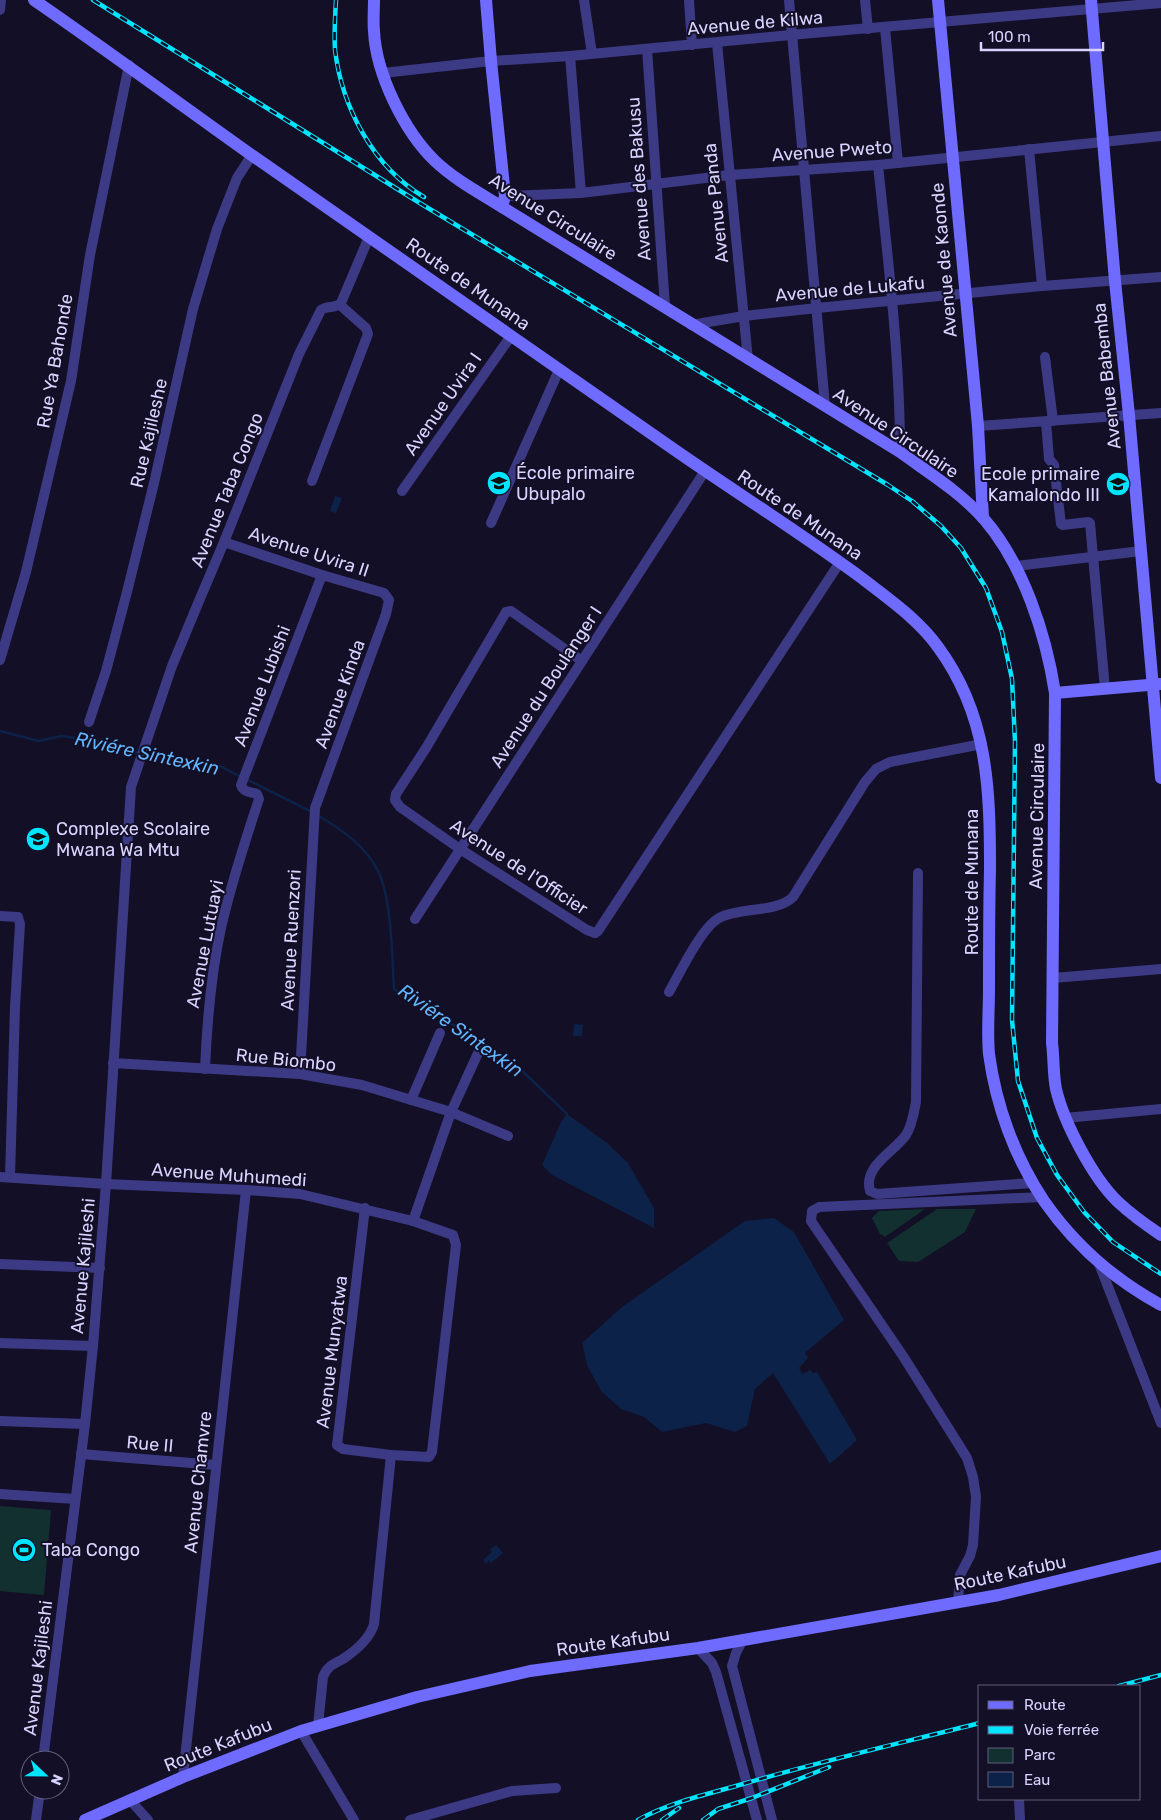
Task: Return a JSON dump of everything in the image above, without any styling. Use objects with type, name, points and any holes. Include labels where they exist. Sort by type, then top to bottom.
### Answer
[{"type":"street","points":[[0,10],[1,0]]},
{"type":"street","name":"Route de Munana","points":[[34,0],[129,65],[252,155],[559,370],[840,562],[892,602],[925,631],[938,648],[969,700],[982,744],[987,772],[990,830],[989,1050],[997,1096],[1010,1136],[1032,1183],[1056,1217],[1072,1235],[1122,1280],[1161,1305]]},
{"type":"street","name":"Avenue Circulaire","points":[[374,0],[374,32],[382,73],[398,111],[414,136],[435,161],[460,180],[504,201],[691,325],[900,452],[948,486],[983,518],[1002,542],[1016,566],[1043,636],[1050,661],[1055,693],[1052,1043],[1056,1088],[1065,1118],[1092,1169],[1117,1201],[1140,1221],[1161,1235]]},
{"type":"street","points":[[486,0],[504,201]]},
{"type":"street","points":[[584,0],[592,54]]},
{"type":"street","points":[[689,0],[692,45]]},
{"type":"street","points":[[789,0],[825,406]]},
{"type":"street","points":[[865,0],[868,29]]},
{"type":"street","name":"Avenue de Kaonde","points":[[938,0],[978,426],[983,518]]},
{"type":"street","name":"Avenue de Kilwa","points":[[382,73],[491,61],[570,56],[940,23],[1092,5],[1161,3]]},
{"type":"street","name":"Avenue Babemba","points":[[1092,5],[1115,281],[1141,551],[1157,684],[1161,778]]},
{"type":"street","points":[[885,28],[898,163]]},
{"type":"street","name":"Avenue Panda","points":[[717,43],[748,360]]},
{"type":"street","name":"Avenue des Bakusu","points":[[646,49],[665,306]]},
{"type":"street","points":[[570,56],[581,193]]},
{"type":"street","name":"Rue Ya Bahonde","points":[[0,660],[26,572],[71,381],[90,254],[129,65]]},
{"type":"street","name":"Avenue Pweto","points":[[504,201],[730,175],[878,165],[1161,136]]},
{"type":"street","points":[[1029,149],[1042,286]]},
{"type":"street","name":"Rue Kajileshe","points":[[89,722],[106,671],[127,592],[154,483],[193,309],[227,204],[237,178],[252,155]]},
{"type":"street","points":[[878,165],[892,301],[900,452]]},
{"type":"street","points":[[312,481],[368,334],[366,328],[340,305],[369,237]]},
{"type":"street","name":"Avenue de Lukafu","points":[[691,325],[744,316],[817,308],[1042,286],[1161,277]]},
{"type":"street","name":"Avenue Taba Congo","points":[[135,772],[172,666],[224,542],[298,354],[322,308],[340,305]]},
{"type":"street","name":"Avenue Uvira I","points":[[402,491],[511,336]]},
{"type":"street","points":[[1045,357],[1049,421],[1049,460],[1054,465],[1060,524],[1090,523],[1105,689]]},
{"type":"street","points":[[491,523],[559,370]]},
{"type":"street","points":[[978,426],[1161,412]]},
{"type":"street","name":"Avenue du Boulanger I","points":[[415,920],[705,471]]},
{"type":"street","name":"Avenue Uvira II","points":[[224,542],[322,575],[384,593]]},
{"type":"street","points":[[1016,566],[1141,551]]},
{"type":"street","name":"Avenue de l'Officier","points":[[582,661],[510,611],[506,612],[396,794],[396,804],[460,849],[590,932],[595,933],[840,562]]},
{"type":"street","name":"Avenue Lubishi","points":[[259,798],[257,794],[242,788],[241,784],[322,575]]},
{"type":"street","name":"Avenue Kinda","points":[[315,808],[386,614],[389,600],[384,593]]},
{"type":"street","points":[[1055,693],[1157,684]]},
{"type":"street","points":[[669,992],[703,934],[714,922],[729,914],[785,903],[793,897],[865,782],[876,769],[890,762],[982,744]]},
{"type":"street","name":"Avenue Kajileshi","points":[[44,1750],[93,1346],[106,1184],[131,787],[135,772]]},
{"type":"street","name":"Avenue Lutuayi","points":[[205,1069],[207,1026],[221,928],[234,876],[259,798]]},
{"type":"street","name":"Avenue Ruenzori","points":[[300,1074],[315,808]]},
{"type":"street","points":[[918,873],[916,1102],[913,1118],[906,1134],[876,1165],[868,1183],[870,1191],[878,1194],[1032,1183]]},
{"type":"street","points":[[0,916],[16,917],[19,919],[20,927],[5,1177]]},
{"type":"street","points":[[1053,978],[1161,969]]},
{"type":"street","points":[[411,1100],[440,1033]]},
{"type":"street","points":[[413,1221],[451,1112],[479,1051]]},
{"type":"street","name":"Rue Biombo","points":[[113,1063],[300,1074],[362,1085],[451,1112],[508,1136]]},
{"type":"street","points":[[1065,1118],[1161,1109]]},
{"type":"street","name":"Avenue Muhumedi","points":[[5,1177],[300,1194],[365,1208],[413,1221],[450,1234],[455,1238],[456,1245],[431,1454],[427,1457],[391,1455]]},
{"type":"street","name":"Avenue Chamvre","points":[[183,1777],[246,1190]]},
{"type":"street","points":[[958,1602],[960,1575],[970,1556],[973,1545],[976,1497],[973,1477],[967,1458],[903,1356],[810,1222],[812,1211],[819,1207],[1042,1197]]},
{"type":"street","name":"Avenue Munyatwa","points":[[365,1208],[337,1445],[343,1448],[391,1455]]},
{"type":"street","points":[[1098,1260],[1161,1423]]},
{"type":"street","points":[[0,1264],[100,1268]]},
{"type":"street","points":[[0,1342],[93,1346]]},
{"type":"street","points":[[0,1421],[85,1424]]},
{"type":"street","name":"Rue II","points":[[81,1454],[216,1465]]},
{"type":"street","points":[[318,1725],[323,1677],[326,1670],[356,1649],[371,1633],[374,1624],[391,1455]]},
{"type":"street","points":[[0,1494],[75,1499]]},
{"type":"street","name":"Route Kafubu","points":[[89,1819],[183,1777],[300,1731],[416,1697],[530,1671],[698,1648],[1000,1595],[1161,1556]]},
{"type":"street","points":[[743,1639],[732,1666],[771,1818]]},
{"type":"street","points":[[698,1648],[712,1663],[716,1672],[757,1820],[771,1818],[782,1820]]},
{"type":"street","points":[[300,1731],[354,1820]]},
{"type":"street","points":[[410,1820],[512,1791],[556,1788]]},
{"type":"street","points":[[36,1820],[39,1800]]},
{"type":"street","points":[[130,1800],[148,1820]]},
{"type":"street","points":[[1019,1800],[1020,1820]]},
{"type":"green space","points":[[925,1209],[885,1237],[880,1234],[872,1218],[879,1211]]},
{"type":"green space","points":[[937,1209],[976,1209],[965,1232],[918,1262],[899,1261],[887,1243]]},
{"type":"green space","name":"Taba Congo","points":[[0,1506],[51,1510],[44,1595],[0,1591]]},
{"type":"water","points":[[335,496],[342,498],[336,513],[330,511]]},
{"type":"water","points":[[574,1024],[583,1025],[582,1036],[573,1036]]},
{"type":"water","points":[[567,1114],[607,1143],[628,1163],[654,1208],[654,1228],[552,1175],[542,1165],[561,1122]]},
{"type":"water","points":[[774,1218],[794,1232],[844,1320],[805,1353],[808,1358],[799,1368],[803,1374],[810,1370],[813,1373],[817,1372],[857,1440],[830,1464],[773,1373],[755,1389],[747,1426],[735,1432],[706,1423],[662,1432],[644,1417],[621,1409],[601,1391],[587,1365],[582,1343],[622,1307],[745,1221]]},
{"type":"water","points":[[496,1545],[503,1553],[491,1563],[489,1560],[486,1564],[483,1560],[492,1552],[490,1549]]},
{"type":"waterway","name":"Riviére Sintexkin","points":[[0,731],[39,741],[61,736],[115,743],[140,754]]},
{"type":"waterway","name":"Riviére Sintexkin","points":[[145,757],[214,763],[241,777]]},
{"type":"waterway","name":"Riviére Sintexkin","points":[[246,779],[312,812]]},
{"type":"waterway","name":"Riviére Sintexkin","points":[[317,815],[344,832],[360,846],[378,871],[383,883],[389,912],[394,989],[512,1061],[567,1114]]},
{"type":"railway","points":[[93,0],[423,205],[888,485],[912,501],[941,526],[961,548],[986,588],[1002,632],[1012,679],[1015,742],[1012,1020],[1018,1081],[1037,1138],[1057,1175],[1084,1212],[1113,1242],[1161,1274]]},
{"type":"railway","points":[[336,0],[335,50],[345,93],[353,114],[375,152],[406,184],[424,197]]},
{"type":"railway","points":[[1123,1685],[1161,1675]]},
{"type":"railway","points":[[638,1820],[663,1808],[703,1795],[831,1760],[978,1723]]},
{"type":"railway","points":[[703,1820],[718,1809],[752,1798],[829,1767]]},
{"type":"railway","points":[[662,1820],[679,1808]]},
{"type":"place","name":"École primaire Ubupalo","points":[[499,483]]},
{"type":"place","name":"Ecole primaire Kamalondo III","points":[[1118,484]]},
{"type":"place","name":"Complexe Scolaire Mwana Wa Mtu","points":[[38,839]]},
{"type":"place","name":"Taba Congo","points":[[24,1550]]}]
